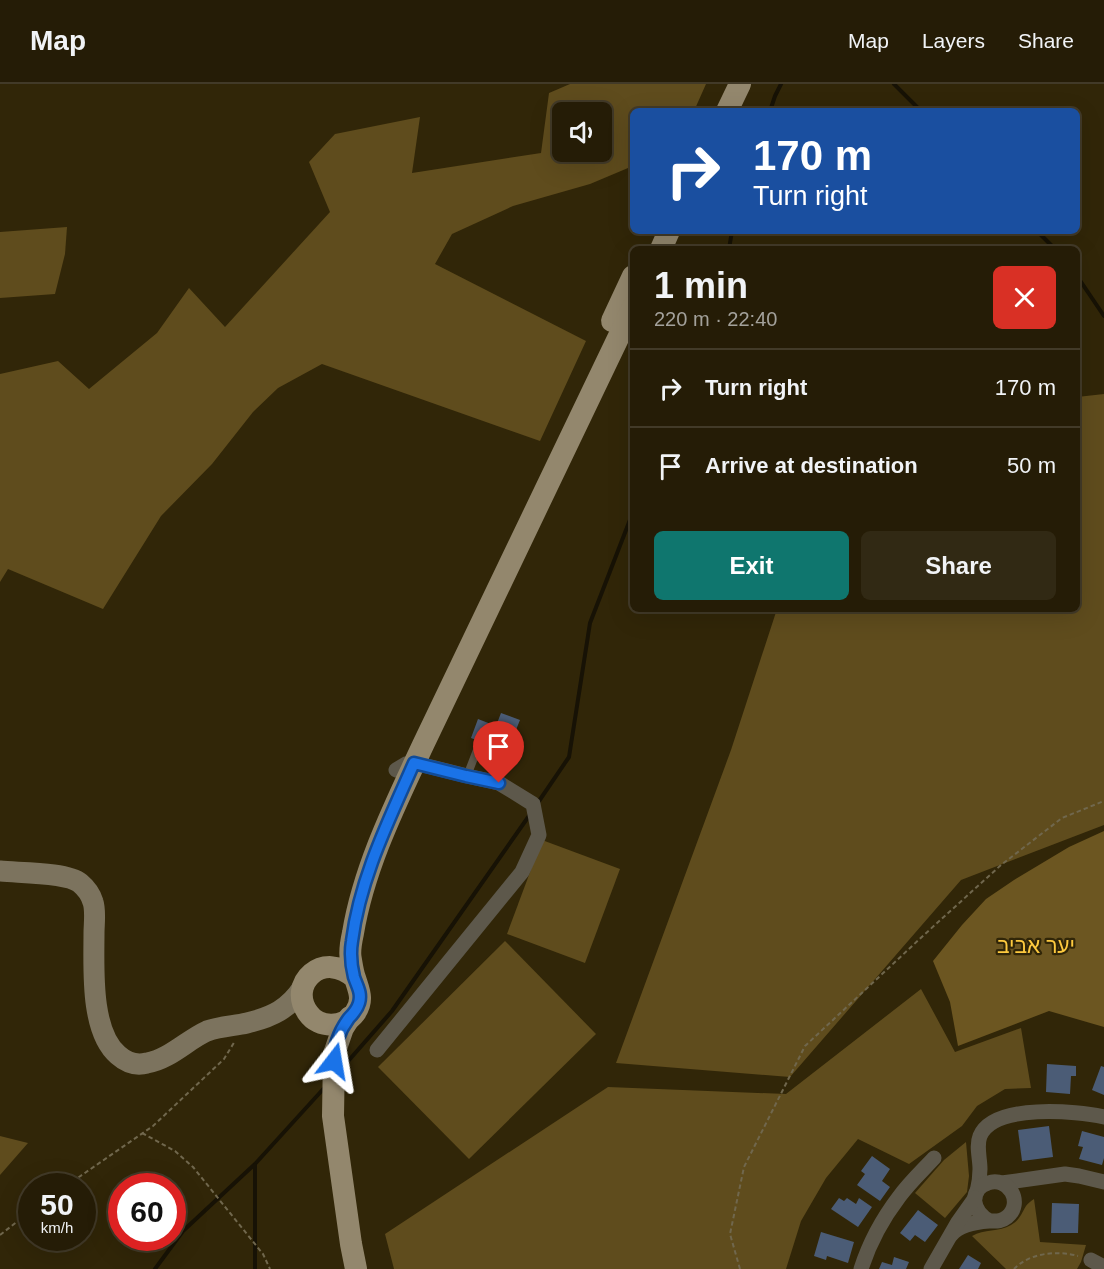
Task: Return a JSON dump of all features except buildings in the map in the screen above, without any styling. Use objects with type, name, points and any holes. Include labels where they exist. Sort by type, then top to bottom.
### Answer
[{"type":"main road","points":[[713,108],[725,84]]},
{"type":"main road","points":[[728,108],[740,84]]},
{"type":"main road","points":[[0,871],[66,876],[78,881],[86,888],[94,903],[94,979],[97,1010],[107,1042],[120,1057],[130,1063],[148,1063],[174,1052],[197,1036],[215,1028],[246,1023],[269,1016],[285,1013],[300,1014],[330,1025],[348,1020],[359,1005],[360,996],[350,958],[360,901],[405,767],[630,282]]},
{"type":"main road","points":[[269,1016],[296,999],[310,975],[333,956],[338,945],[346,907],[362,853],[378,810],[405,767],[630,313]]},
{"type":"main road","points":[[318,969],[328,966],[338,967],[355,978]]},
{"type":"main road","points":[[303,987],[303,1004],[328,1042],[334,1061]]},
{"type":"main road","points":[[350,1017],[343,1028],[334,1054],[333,1116],[356,1269]]},
{"type":"street","points":[[377,1050],[522,872],[539,836],[533,804],[499,783],[405,767]]},
{"type":"street","points":[[990,1221],[979,1214],[976,1208],[980,1168],[979,1149],[981,1135],[986,1128],[1001,1119],[1014,1115],[1052,1110],[1104,1117]]},
{"type":"street","points":[[979,1149],[990,1172],[1012,1191],[1015,1204]]},
{"type":"street","points":[[861,1269],[874,1238],[899,1196],[934,1158]]},
{"type":"street","points":[[931,1269],[984,1184],[1065,1174],[1104,1182]]},
{"type":"street","points":[[951,1235],[961,1227],[974,1223],[1003,1220],[1028,1188],[1044,1177]]},
{"type":"lane","points":[[466,776],[477,750]]},
{"type":"path","points":[[740,1269],[730,1234],[744,1167],[805,1046],[1001,865],[1062,818],[1104,801]]},
{"type":"path","points":[[85,1173],[153,1126],[224,1059],[246,1023]]},
{"type":"path","points":[[142,1133],[176,1151],[193,1167],[262,1254],[270,1269]]},
{"type":"path","points":[[0,1235],[18,1221]]},
{"type":"path","points":[[1014,1269],[1026,1259],[1050,1254],[1071,1254],[1097,1264]]},
{"type":"shaded area","points":[[570,84],[706,84],[695,108],[630,108],[630,166],[628,168],[590,184],[513,206],[452,234],[435,264],[586,341],[540,441],[322,364],[278,388],[253,412],[212,464],[161,516],[103,609],[8,569],[0,582],[0,374],[58,361],[89,389],[157,333],[189,288],[225,327],[330,212],[309,162],[335,134],[420,117],[412,173],[541,153],[549,93]]},
{"type":"shaded area","points":[[67,227],[65,254],[55,294],[0,298],[0,232]]},
{"type":"shaded area","points":[[1104,394],[1104,825],[961,880],[790,1077],[616,1063],[731,750],[776,612],[1080,612],[1080,397]]},
{"type":"shaded area","points":[[542,840],[620,869],[585,963],[507,934]]},
{"type":"shaded area","points":[[505,941],[596,1034],[469,1159],[378,1067]]},
{"type":"shaded area","points":[[921,989],[955,1052],[1021,1028],[1031,1088],[1005,1089],[977,1106],[962,1126],[909,1164],[858,1139],[826,1178],[801,1221],[786,1269],[394,1269],[385,1234],[608,1087],[786,1094]]},
{"type":"shaded area","points":[[0,1136],[28,1143],[0,1175]]},
{"type":"shaded area","points":[[966,1142],[969,1176],[967,1192],[945,1218],[915,1193],[944,1160]]},
{"type":"shaded area","points":[[1034,1199],[1040,1242],[1086,1245],[1077,1269],[1006,1269],[972,1236],[1011,1225]]},
{"type":"green space","name":"יער אביב","points":[[1104,831],[1104,1027],[1049,1011],[958,1046],[950,1002],[933,961],[986,899],[1069,847]]},
{"type":"waterway","points":[[771,108],[781,84]]},
{"type":"waterway","points":[[894,84],[918,108]]},
{"type":"waterway","points":[[730,246],[732,234]]},
{"type":"waterway","points":[[1040,234],[1052,246]]},
{"type":"waterway","points":[[1080,280],[1104,316]]},
{"type":"waterway","points":[[537,804],[569,757],[590,623],[630,520]]},
{"type":"waterway","points":[[343,1067],[392,1011],[531,813]]},
{"type":"waterway","points":[[155,1269],[183,1231],[255,1164],[326,1086]]},
{"type":"waterway","points":[[255,1165],[255,1269]]},
{"type":"route","points":[[334,1061],[334,1054],[343,1028],[359,1005],[359,987],[350,958],[360,901],[376,853],[414,763],[499,783]]}]
